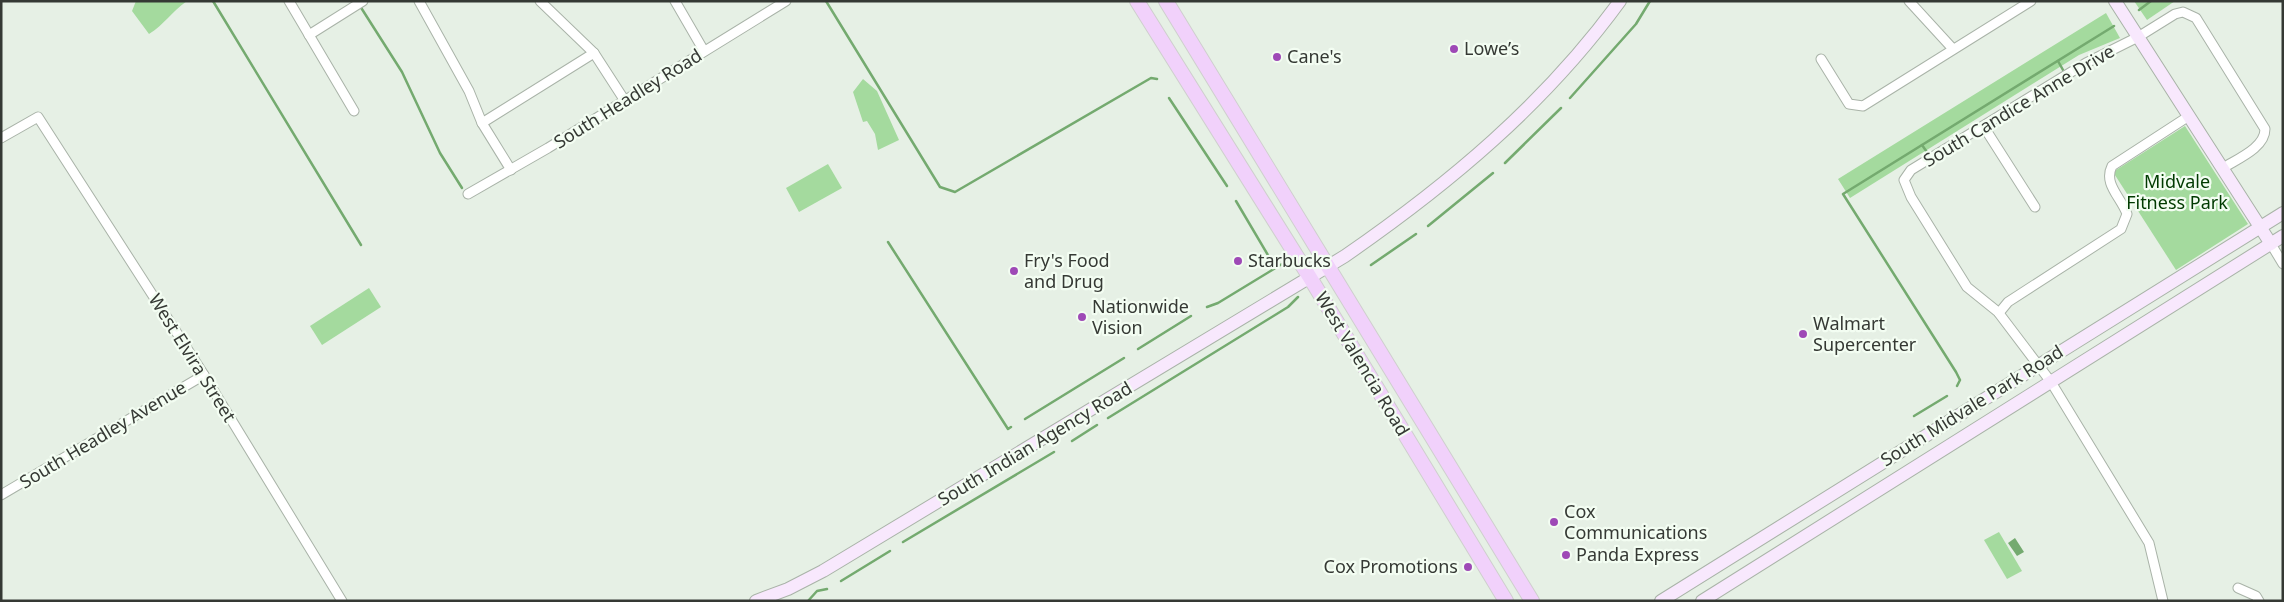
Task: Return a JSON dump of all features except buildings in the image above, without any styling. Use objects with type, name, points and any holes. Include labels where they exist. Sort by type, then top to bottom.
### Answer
[{"type":"main road","name":"West Valencia Road","points":[[1137,1],[1309,276],[1506,601]]},
{"type":"main road","name":"West Valencia Road","points":[[1166,1],[1532,601]]},
{"type":"main road","name":"South Indian Agency Road","points":[[756,601],[788,589],[824,571],[1183,355],[1328,265],[1407,213],[1483,151],[1549,88],[1599,30],[1620,1]]},
{"type":"main road","points":[[2115,1],[2271,244]]},
{"type":"main road","points":[[1187,82],[1208,70]]},
{"type":"main road","name":"South Midvale Park Road","points":[[1702,601],[2283,213]]},
{"type":"main road","name":"South Midvale Park Road","points":[[1661,601],[2044,373],[2283,236]]},
{"type":"main road","points":[[1425,468],[1444,456]]},
{"type":"street","points":[[289,1],[354,111]]},
{"type":"street","points":[[309,35],[363,1]]},
{"type":"street","points":[[419,1],[469,91],[482,122],[511,170]]},
{"type":"street","points":[[540,1],[594,53],[625,101]]},
{"type":"street","points":[[675,1],[704,51]]},
{"type":"street","name":"South Headley Road","points":[[468,194],[625,101],[786,1]]},
{"type":"street","points":[[1909,1],[1953,49]]},
{"type":"street","points":[[1821,59],[1849,104],[1863,106],[2031,1]]},
{"type":"street","name":"South Candice Anne Drive","points":[[1998,313],[1968,287],[1910,197],[1904,180],[1911,170],[2086,63],[2138,37],[2175,14],[2183,12],[2196,18],[2265,129],[2264,137],[2257,146],[2223,168]]},
{"type":"street","points":[[482,122],[594,53]]},
{"type":"street","points":[[2164,601],[2149,544],[2044,373],[1998,313],[2008,302],[2121,229],[2126,214],[2109,179],[2112,166],[2189,116]]},
{"type":"street","name":"West Elvira Street","points":[[1,138],[38,117],[204,375],[342,601]]},
{"type":"street","points":[[1984,127],[2035,207]]},
{"type":"street","points":[[2271,244],[2283,264]]},
{"type":"street","name":"South Headley Avenue","points":[[1,495],[204,375]]},
{"type":"street","points":[[2238,588],[2256,596],[2259,601]]},
{"type":"green space","points":[[136,1],[187,1],[149,34],[132,11]]},
{"type":"green space","points":[[2134,1],[2175,1],[2147,20]]},
{"type":"green space","points":[[2106,13],[2120,38],[2079,55],[1850,198],[1838,179]]},
{"type":"green space","points":[[863,79],[877,91],[899,140],[878,150],[875,134],[867,121],[863,122],[853,92]]},
{"type":"green space","name":"Midvale Fitness Park","points":[[2185,126],[2248,224],[2176,270],[2113,172]]},
{"type":"green space","points":[[828,164],[842,188],[799,212],[786,188]]},
{"type":"green space","points":[[369,288],[381,307],[322,345],[310,326]]},
{"type":"green space","points":[[1999,532],[2022,571],[2007,579],[1984,540]]},
{"type":"shaded area","points":[[2015,538],[2024,552],[2017,556],[2008,543]]},
{"type":"waterway","points":[[213,1],[361,245]]},
{"type":"waterway","points":[[826,1],[940,187],[955,192],[1151,78],[1157,79]]},
{"type":"waterway","points":[[1570,98],[1636,24],[1650,1]]},
{"type":"waterway","points":[[2139,10],[2151,1]]},
{"type":"waterway","points":[[360,6],[402,72],[440,153],[462,188]]},
{"type":"waterway","points":[[1957,386],[1960,380],[1956,372],[1843,194],[2114,26]]},
{"type":"waterway","points":[[2058,61],[2063,70]]},
{"type":"waterway","points":[[1169,98],[1227,186]]},
{"type":"waterway","points":[[1505,163],[1561,108]]},
{"type":"waterway","points":[[1922,145],[1929,155]]},
{"type":"waterway","points":[[1428,226],[1493,173]]},
{"type":"waterway","points":[[1236,201],[1275,267]]},
{"type":"waterway","points":[[1371,265],[1416,234]]},
{"type":"waterway","points":[[888,242],[1008,429],[1011,427]]},
{"type":"waterway","points":[[1207,307],[1218,303],[1282,264]]},
{"type":"waterway","points":[[1108,418],[1288,307],[1298,297]]},
{"type":"waterway","points":[[1138,349],[1191,316]]},
{"type":"waterway","points":[[1025,419],[1124,358]]},
{"type":"waterway","points":[[1914,416],[1947,396]]},
{"type":"waterway","points":[[1072,441],[1097,425]]},
{"type":"waterway","points":[[903,542],[1054,452]]},
{"type":"waterway","points":[[841,581],[890,551]]},
{"type":"waterway","points":[[808,601],[817,591],[827,589]]},
{"type":"place","name":"Lowe’s","points":[[1454,49]]},
{"type":"place","name":"Cane's","points":[[1277,57]]},
{"type":"place","name":"Starbucks","points":[[1238,261]]},
{"type":"place","name":"Fry's Food and Drug","points":[[1014,271]]},
{"type":"place","name":"Nationwide Vision","points":[[1082,317]]},
{"type":"place","name":"Walmart Supercenter","points":[[1803,334]]},
{"type":"place","name":"Cox Communications","points":[[1554,522]]},
{"type":"place","name":"Panda Express","points":[[1566,555]]},
{"type":"place","name":"Cox Promotions","points":[[1468,567]]}]
